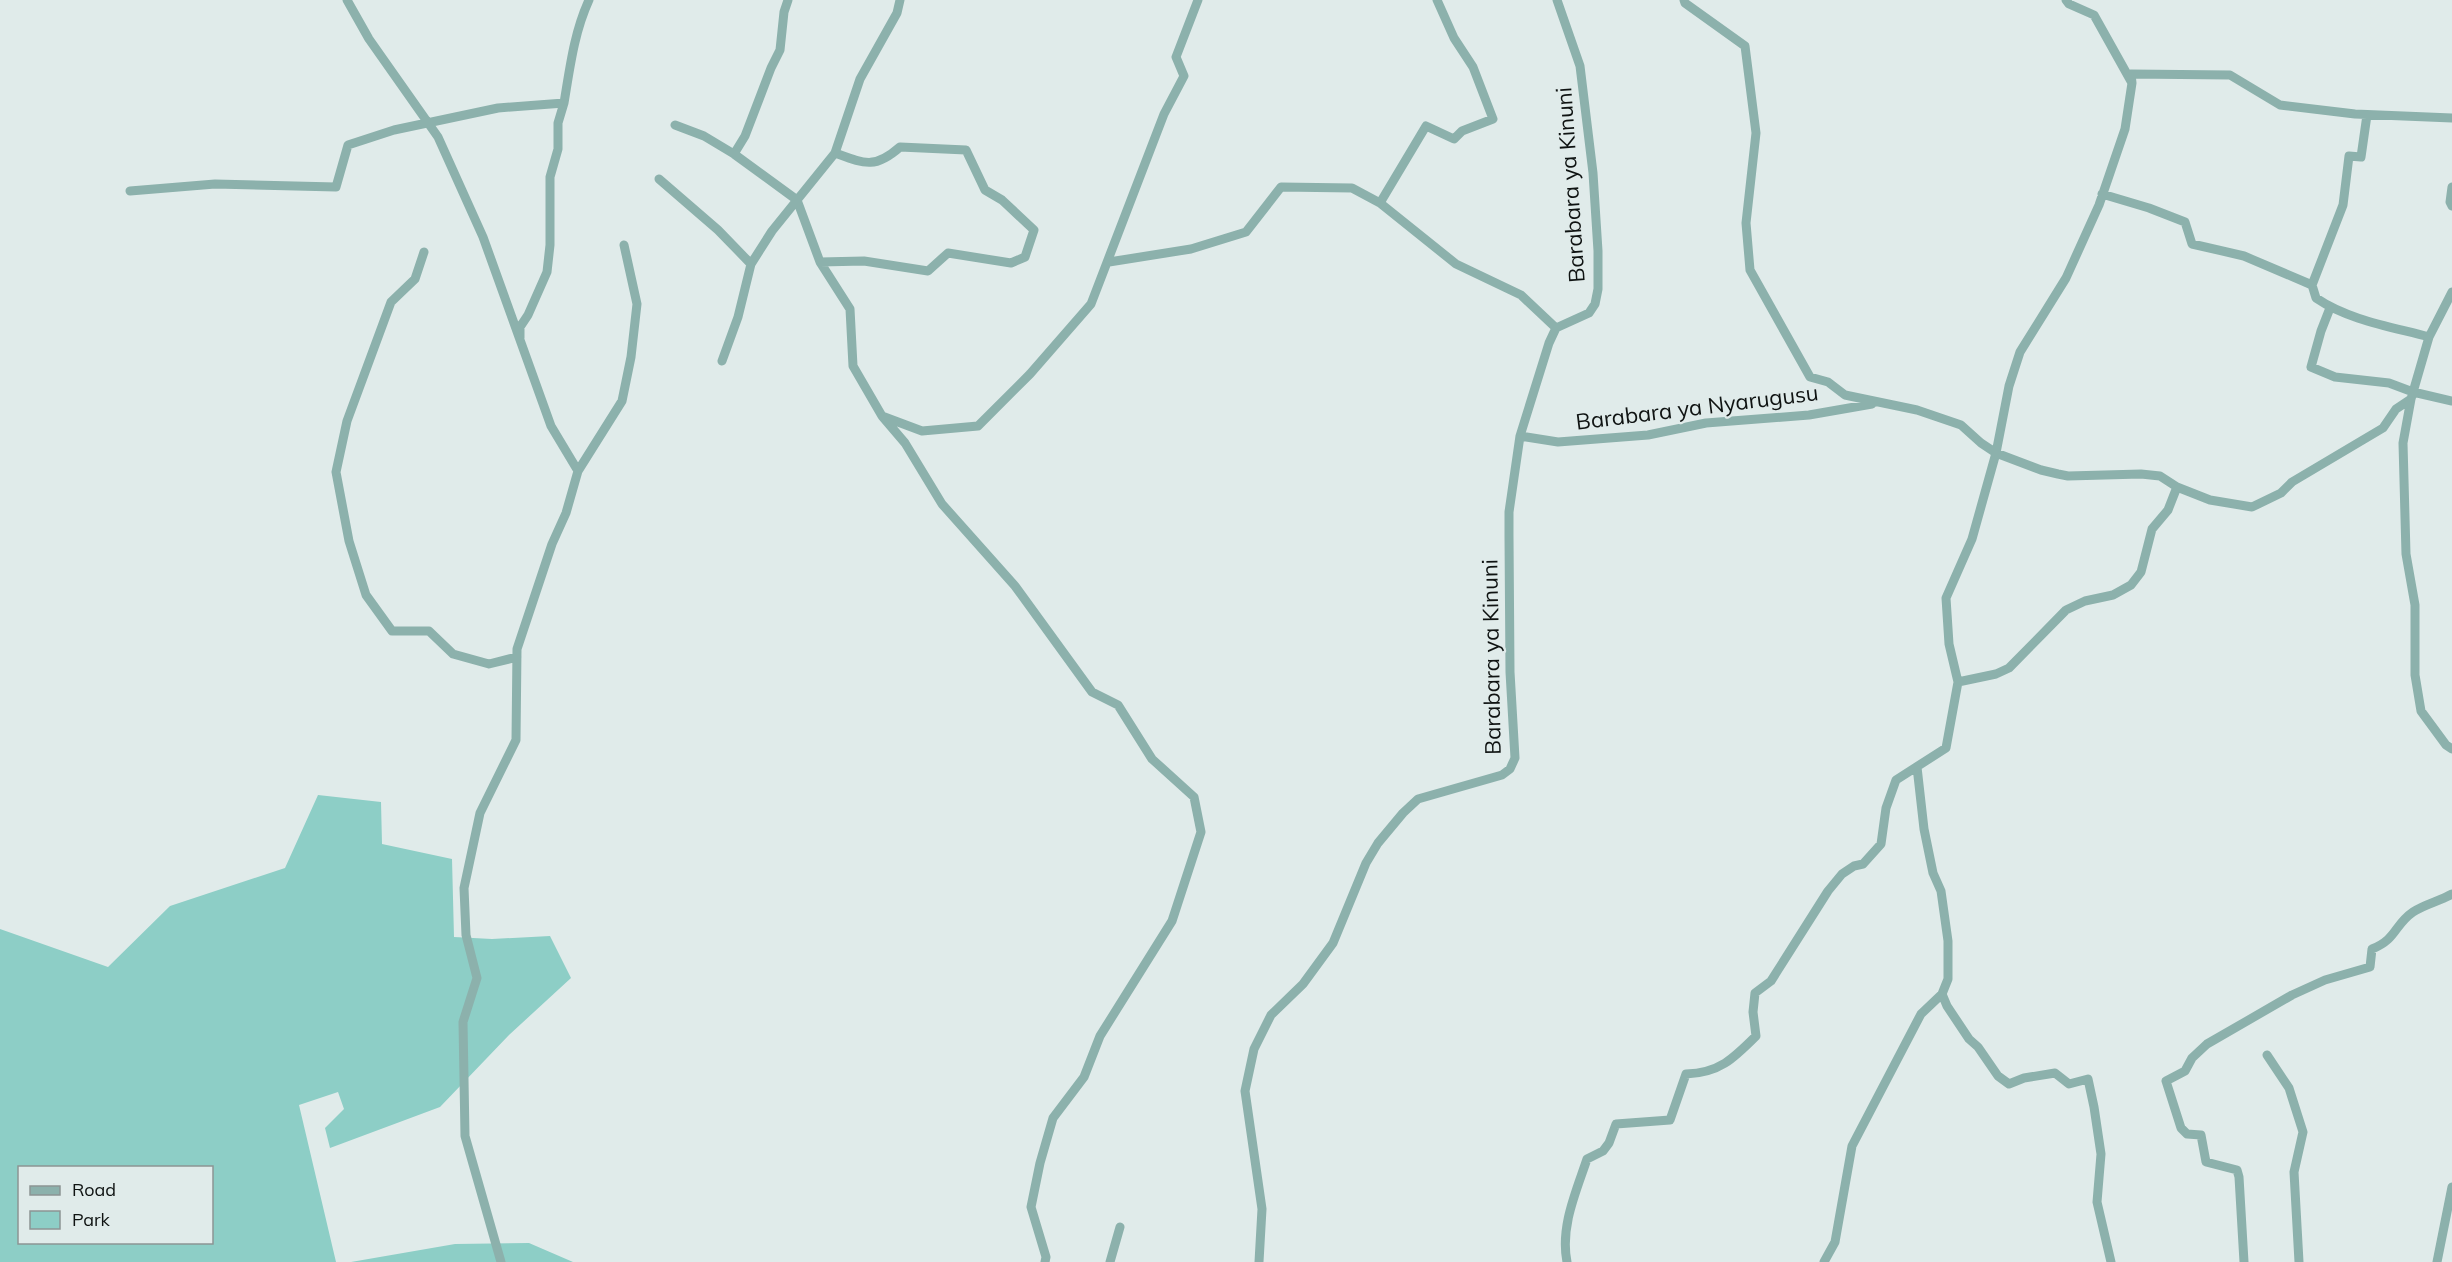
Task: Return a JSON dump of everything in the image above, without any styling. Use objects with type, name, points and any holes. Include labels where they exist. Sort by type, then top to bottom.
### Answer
[{"type":"street","points":[[347,0],[369,39],[438,137],[483,237],[551,426],[578,471]]},
{"type":"street","points":[[519,341],[520,327],[547,272],[550,245],[550,177],[558,149],[558,123],[564,103],[578,23],[589,0]]},
{"type":"street","points":[[734,154],[745,136],[780,50],[784,12],[788,0]]},
{"type":"street","points":[[722,361],[738,317],[751,264],[772,231],[836,153],[860,79],[897,13],[900,0]]},
{"type":"street","points":[[882,416],[922,431],[978,426],[1030,374],[1091,304],[1164,114],[1184,76],[1176,57],[1198,0]]},
{"type":"street","points":[[1380,203],[1426,126],[1454,140],[1462,131],[1493,119],[1473,67],[1454,38],[1437,0]]},
{"type":"street","name":"Barabara ya Kinuni","points":[[1259,1262],[1262,1209],[1245,1091],[1254,1049],[1271,1015],[1303,984],[1333,943],[1366,863],[1378,843],[1403,813],[1418,799],[1502,775],[1510,770],[1515,758],[1510,672],[1509,512],[1520,436],[1549,343],[1556,328],[1589,313],[1595,304],[1598,289],[1593,173],[1580,66],[1557,0]]},
{"type":"street","name":"Barabara ya Nyarugusu","points":[[1684,0],[1684,3],[1745,46],[1756,133],[1746,223],[1750,270],[1810,376],[1828,382],[1845,395],[1917,410],[1961,425],[1996,453],[2041,470],[2068,476],[2141,474],[2160,476],[2177,487],[2210,500],[2252,507],[2281,494],[2292,482],[2383,428],[2396,409],[2412,395]]},
{"type":"street","points":[[2066,0],[2069,4],[2094,15],[2132,83]]},
{"type":"street","points":[[1567,1262],[1565,1250],[1569,1210],[1587,1159],[1603,1150],[1609,1143],[1616,1124],[1670,1120],[1686,1074],[1716,1070],[1756,1036],[1753,1012],[1755,993],[1771,981],[1828,891],[1842,874],[1854,866],[1863,864],[1881,844],[1886,808],[1896,780],[1946,748],[1958,682],[1949,644],[1946,598],[1972,539],[1996,453],[2009,386],[2020,352],[2066,278],[2102,194],[2125,129],[2132,83],[2131,74],[2230,75],[2280,105],[2367,115],[2452,118]]},
{"type":"street","points":[[130,190],[215,184],[336,187],[348,145],[394,130],[498,108],[564,103]]},
{"type":"street","points":[[2367,115],[2361,157],[2349,156],[2343,205],[2312,285],[2316,298],[2330,308],[2429,336]]},
{"type":"street","points":[[675,125],[704,136],[734,154],[797,200],[820,262],[850,309],[853,366],[882,416],[906,443],[942,504],[1015,586],[1092,692],[1118,705],[1152,759],[1194,797],[1201,832],[1172,921],[1100,1036],[1084,1077],[1053,1118],[1040,1163],[1031,1207],[1046,1257],[1045,1262]]},
{"type":"street","points":[[820,262],[864,261],[928,271],[948,253],[1011,263],[1025,257],[1034,230],[1002,200],[986,190],[966,150],[900,147],[886,159],[865,164],[836,153]]},
{"type":"street","points":[[659,179],[718,230],[751,264]]},
{"type":"street","points":[[1109,262],[1191,249],[1246,232],[1281,187],[1352,188],[1380,203],[1456,264],[1521,295],[1556,328]]},
{"type":"street","points":[[2452,187],[2450,202],[2452,206]]},
{"type":"street","points":[[2102,194],[2150,208],[2185,222],[2192,244],[2244,256],[2312,285]]},
{"type":"street","points":[[501,1262],[465,1136],[463,1022],[477,978],[466,935],[464,888],[480,813],[516,740],[517,657],[521,639],[552,544],[566,513],[578,471],[622,401],[631,357],[637,304],[624,245]]},
{"type":"street","points":[[424,252],[415,279],[391,302],[347,421],[336,472],[349,541],[366,595],[392,631],[429,631],[453,654],[489,664],[517,657]]},
{"type":"street","points":[[2452,292],[2429,336],[2412,395],[2403,443],[2406,554],[2415,605],[2415,675],[2421,711],[2446,746],[2452,749]]},
{"type":"street","points":[[2330,308],[2320,331],[2311,367],[2335,377],[2389,383],[2412,395],[2452,401]]},
{"type":"street","name":"Barabara ya Nyarugusu","points":[[1520,436],[1558,442],[1648,435],[1707,423],[1809,415],[1878,403]]},
{"type":"street","points":[[1958,682],[1996,674],[2009,668],[2066,610],[2085,601],[2113,595],[2131,585],[2141,572],[2152,529],[2168,510],[2177,487]]},
{"type":"street","points":[[1824,1262],[1835,1242],[1852,1146],[1921,1014],[1942,994],[1948,979],[1948,941],[1941,891],[1933,873],[1924,829],[1917,766]]},
{"type":"street","points":[[2244,1262],[2237,1170],[2206,1162],[2201,1135],[2187,1134],[2181,1128],[2166,1081],[2185,1071],[2192,1058],[2208,1044],[2292,995],[2325,980],[2370,967],[2372,950],[2387,943],[2404,920],[2414,911],[2452,894]]},
{"type":"street","points":[[1942,994],[1947,1006],[1969,1039],[1978,1047],[1998,1076],[2008,1084],[2024,1078],[2055,1073],[2069,1084],[2088,1079],[2101,1154],[2097,1202],[2111,1262]]},
{"type":"street","points":[[2267,1055],[2289,1088],[2303,1132],[2294,1172],[2299,1262]]},
{"type":"street","points":[[2437,1262],[2449,1212],[2452,1187]]},
{"type":"street","points":[[1110,1262],[1120,1227]]},
{"type":"green space","points":[[318,795],[381,802],[382,844],[452,859],[454,937],[492,939],[550,936],[571,978],[509,1035],[440,1107],[330,1148],[325,1128],[344,1109],[338,1092],[299,1105],[336,1262],[0,1262],[0,929],[108,967],[170,906],[285,868]]},
{"type":"green space","points":[[529,1243],[573,1262],[351,1262],[455,1244]]}]
